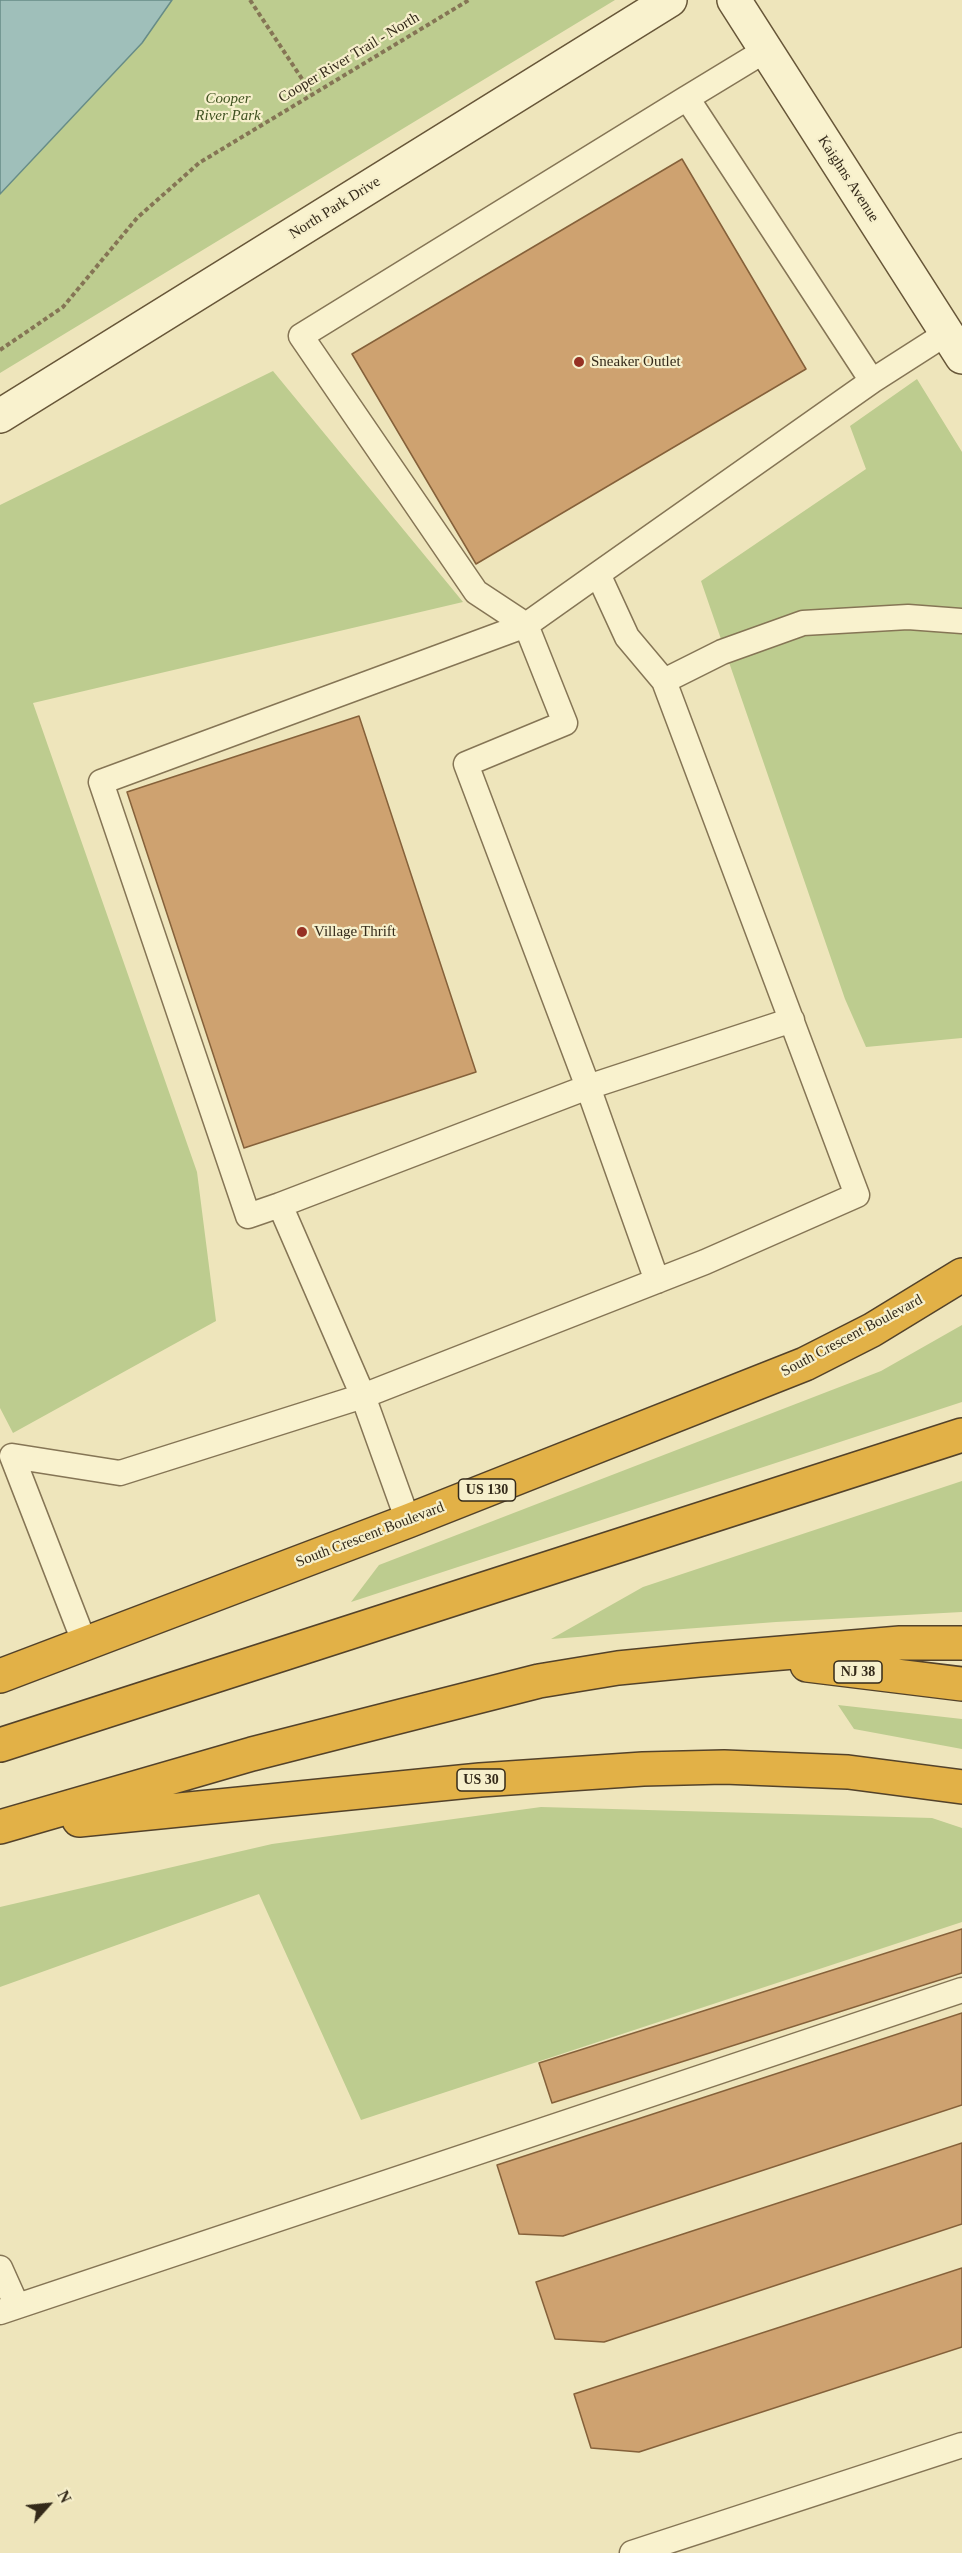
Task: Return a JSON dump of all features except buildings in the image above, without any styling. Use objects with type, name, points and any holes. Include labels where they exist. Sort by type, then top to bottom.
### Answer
[{"type":"highway","name":"South Crescent Boulevard","points":[[0,1676],[408,1521],[805,1364],[872,1329],[962,1275]]},
{"type":"highway","points":[[0,1745],[962,1435]]},
{"type":"highway","points":[[0,1828],[252,1754],[538,1681],[618,1668],[900,1643],[962,1643]]},
{"type":"highway","name":"NJ 38","points":[[755,1657],[962,1684]]},
{"type":"highway","name":"US 30","points":[[0,1828],[308,1796],[643,1769],[724,1767],[848,1772],[962,1787]]},
{"type":"street","name":"North Park Drive","points":[[0,416],[670,0]]},
{"type":"street","name":"Kaighns Avenue","points":[[734,0],[954,345]]},
{"type":"lane","points":[[657,1281],[588,1087],[466,764],[566,723],[526,625],[476,592],[301,336],[766,50]]},
{"type":"lane","points":[[687,98],[872,381]]},
{"type":"lane","points":[[792,1020],[588,1087],[248,1216],[101,782],[526,625],[872,381],[954,345]]},
{"type":"lane","points":[[6,1458],[120,1473],[363,1396],[657,1281],[857,1195],[664,681],[627,637],[598,574]]},
{"type":"lane","points":[[664,681],[722,652],[803,623],[908,617],[962,621]]},
{"type":"lane","points":[[280,1204],[363,1396],[408,1521]]},
{"type":"lane","points":[[6,1458],[85,1644]]},
{"type":"lane","points":[[0,2268],[8,2309],[962,1990]]},
{"type":"lane","points":[[632,2553],[962,2445]]},
{"type":"path","points":[[250,0],[312,94]]},
{"type":"path","name":"Cooper River Trail - North","points":[[0,350],[63,308],[137,218],[199,163],[469,0]]},
{"type":"green space","name":"Cooper River Park","points":[[172,0],[615,0],[0,373],[0,194],[142,43]]},
{"type":"green space","points":[[273,371],[463,602],[33,703],[197,1172],[216,1321],[13,1433],[0,1408],[0,505]]},
{"type":"green space","points":[[917,379],[962,452],[962,1038],[866,1047],[845,999],[701,581],[866,469],[850,426]]},
{"type":"green space","points":[[962,1325],[962,1402],[351,1602],[379,1565],[881,1371]]},
{"type":"green space","points":[[962,1481],[962,1612],[776,1622],[551,1639],[643,1587]]},
{"type":"green space","points":[[838,1705],[962,1719],[962,1749],[854,1729]]},
{"type":"green space","points":[[541,1807],[932,1818],[962,1828],[962,1922],[361,2120],[259,1894],[0,1987],[0,1907],[272,1844]]},
{"type":"water","points":[[0,0],[172,0],[142,43],[0,194]]},
{"type":"place","name":"Sneaker Outlet","points":[[579,362]]},
{"type":"place","name":"Village Thrift","points":[[302,932]]}]
